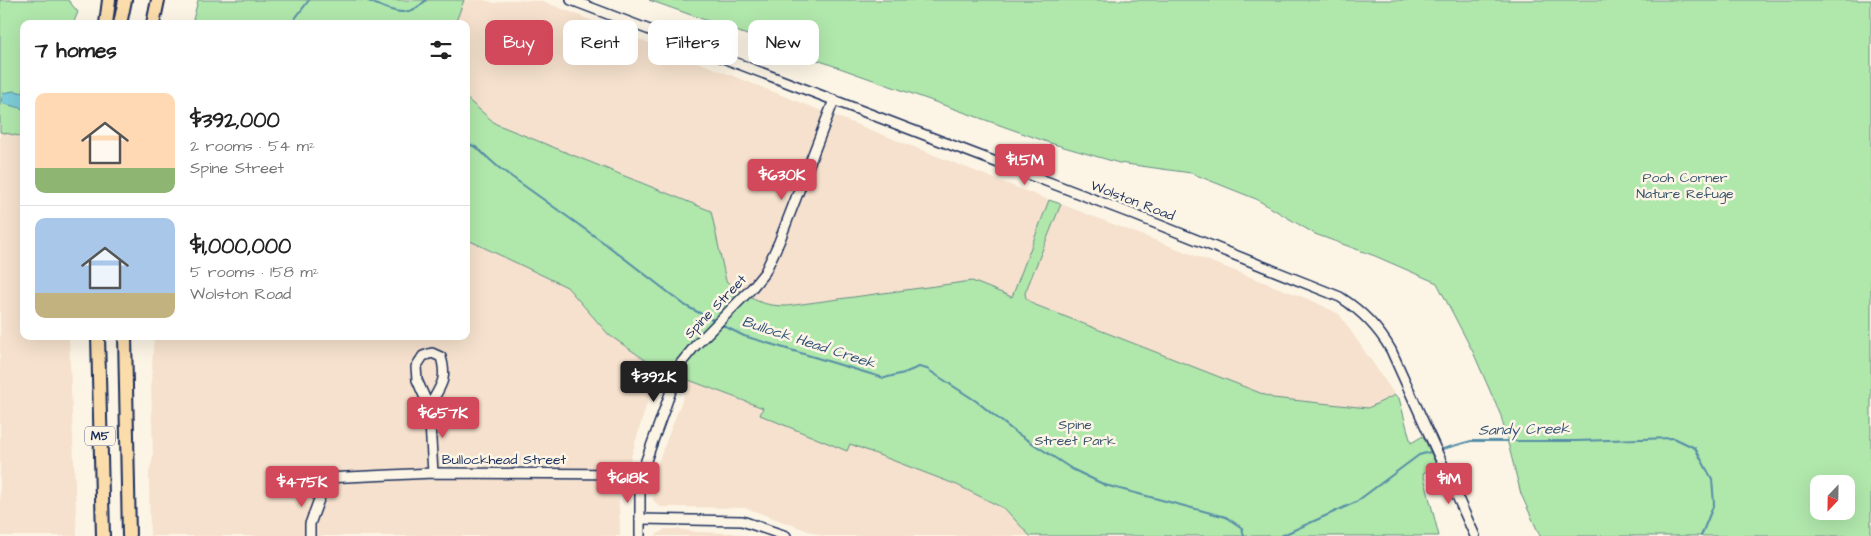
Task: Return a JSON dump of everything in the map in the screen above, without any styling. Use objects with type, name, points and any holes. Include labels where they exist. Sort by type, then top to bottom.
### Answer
[{"type":"highway","points":[[106,20],[109,0]]},
{"type":"highway","points":[[121,20],[125,0]]},
{"type":"highway","points":[[145,20],[149,0]]},
{"type":"highway","points":[[154,20],[158,0]]},
{"type":"highway","name":"M5","points":[[98,340],[103,536]]},
{"type":"highway","name":"M5","points":[[125,340],[129,536]]},
{"type":"street","name":"Wolston Road","points":[[571,0],[1340,296],[1367,316],[1385,339],[1476,536]]},
{"type":"street","name":"Spine Street","points":[[640,536],[642,474],[651,443],[681,363],[737,305],[765,272],[774,255],[834,100]]},
{"type":"street","points":[[430,406],[443,381],[445,371],[441,357],[432,353],[423,356],[416,367],[418,380],[430,406],[434,473]]},
{"type":"street","name":"Bullockhead Street","points":[[304,479],[434,473],[642,474]]},
{"type":"street","points":[[310,536],[310,524],[321,494],[319,479]]},
{"type":"street","points":[[640,519],[742,521],[786,536]]},
{"type":"shaded area","points":[[464,0],[484,0],[494,3],[510,0],[542,1],[590,20],[563,20],[563,65],[638,65],[638,39],[648,43],[648,65],[705,65],[1049,200],[1012,297],[972,281],[787,306],[758,303],[726,281],[711,211],[496,124],[470,101],[470,20],[456,20]]},
{"type":"shaded area","points":[[0,132],[20,136],[20,340],[69,340],[77,536],[0,536]]},
{"type":"shaded area","points":[[1061,204],[1313,301],[1339,314],[1395,395],[1368,409],[1273,398],[1033,304],[1026,298],[1025,293]]},
{"type":"shaded area","points":[[470,241],[567,287],[609,335],[657,368],[619,499],[620,536],[150,536],[149,472],[153,458],[151,382],[154,340],[470,340]]},
{"type":"shaded area","points":[[690,380],[957,485],[1005,509],[1030,536],[822,536],[746,508],[660,507],[653,500],[655,470]]},
{"type":"shaded area","points":[[665,529],[732,533],[747,536],[655,536]]},
{"type":"green space","points":[[0,0],[68,0],[78,12],[75,20],[20,20],[20,136],[0,132]]},
{"type":"green space","points":[[198,0],[464,0],[456,20],[193,20]]},
{"type":"green space","name":"Pooh Corner Nature Refuge","points":[[649,0],[1871,0],[1871,536],[1540,536],[1521,494],[1501,416],[1473,352],[1437,283],[1375,256],[1315,234],[1256,199],[1191,173],[1119,163],[1050,143],[819,61],[819,20],[748,20],[748,35],[738,32],[738,20],[705,20]]},
{"type":"green space","name":"Spine Street Park","points":[[470,101],[496,124],[711,211],[726,281],[754,300],[777,306],[972,281],[1012,297],[1049,200],[1061,204],[1025,293],[1026,298],[1033,304],[1273,398],[1368,408],[1395,395],[1399,398],[1411,443],[1423,436],[1437,467],[1423,473],[1439,536],[1030,536],[1005,509],[957,485],[850,444],[847,451],[760,415],[763,408],[657,368],[609,335],[567,287],[470,241]]},
{"type":"water","points":[[20,92],[20,108],[1,103],[3,93]]},
{"type":"waterway","name":"Bullock Head Creek","points":[[294,20],[309,0]]},
{"type":"waterway","name":"Bullock Head Creek","points":[[366,0],[397,12],[411,11],[419,7],[426,0]]},
{"type":"waterway","name":"Bullock Head Creek","points":[[470,144],[686,306],[715,321]]},
{"type":"waterway","name":"Bullock Head Creek","points":[[722,325],[744,336],[884,378],[919,367],[927,369],[976,401],[1015,432],[1072,469],[1105,485],[1226,517],[1242,528],[1244,536]]},
{"type":"waterway","name":"Sandy Creek","points":[[1439,450],[1471,441],[1576,441],[1674,438],[1695,448],[1712,479],[1714,504],[1701,536]]},
{"type":"waterway","name":"Sandy Creek","points":[[1281,536],[1356,502],[1419,455],[1434,451]]}]
